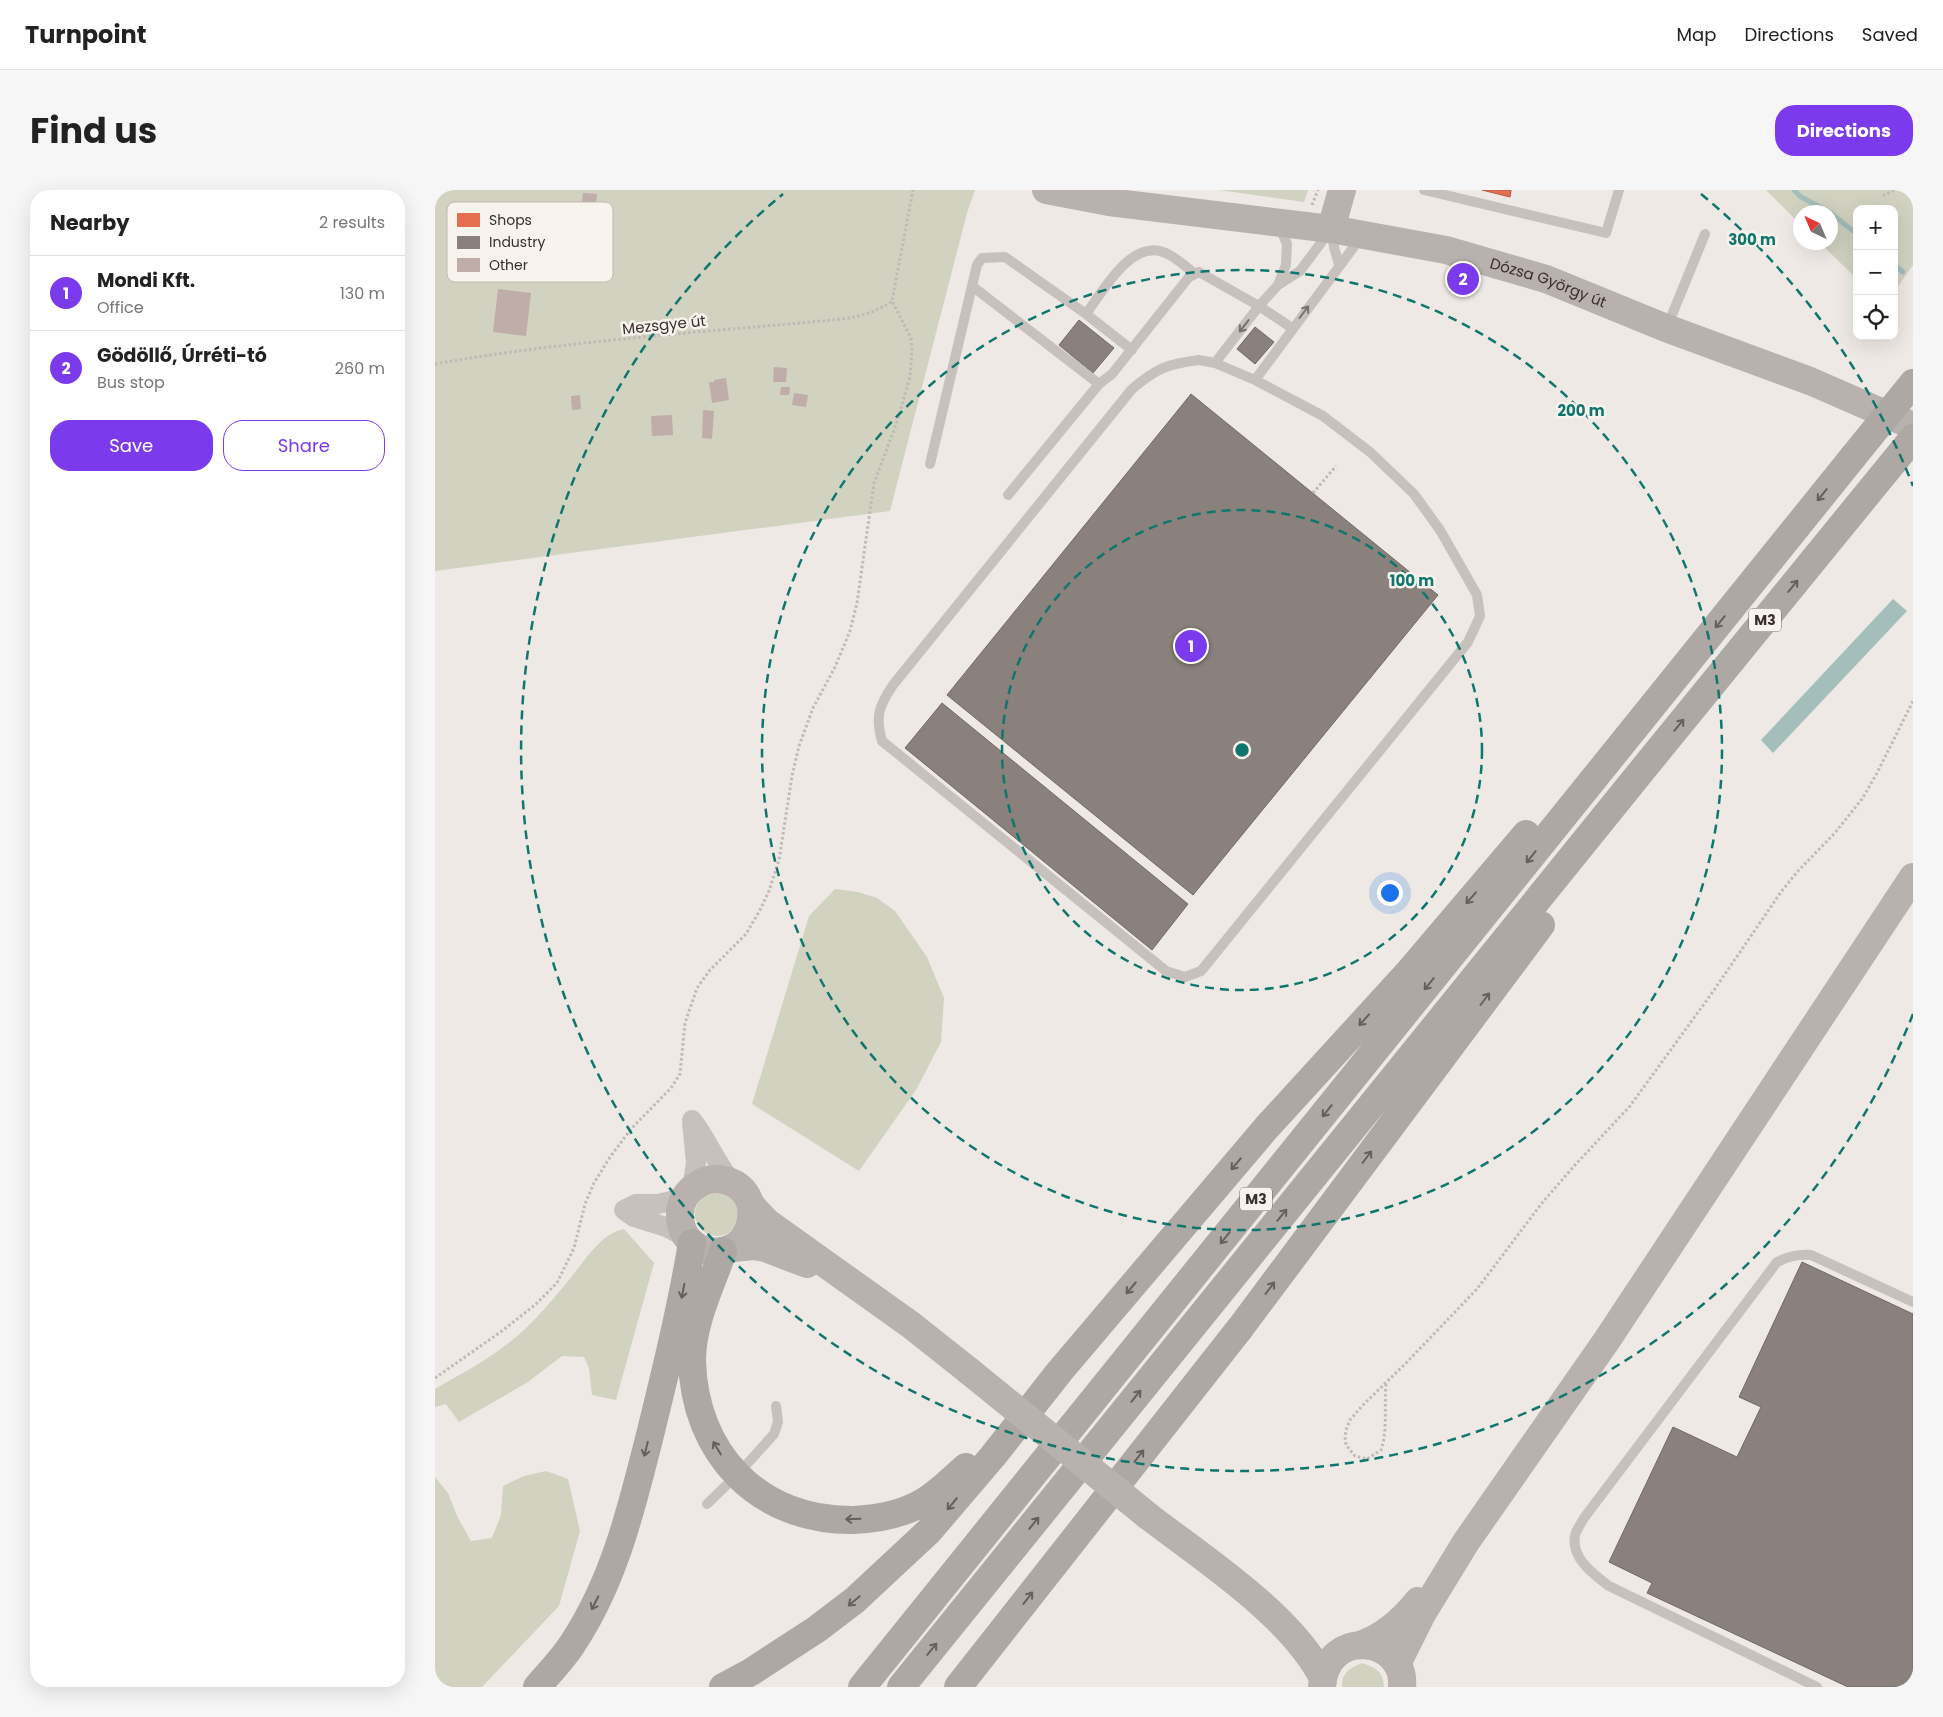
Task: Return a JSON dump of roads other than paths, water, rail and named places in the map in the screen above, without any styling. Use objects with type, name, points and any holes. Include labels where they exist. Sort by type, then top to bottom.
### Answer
[{"type":"highway","name":"M3","points":[[862,1687],[1913,384]]},
{"type":"highway","name":"M3","points":[[901,1687],[1913,438]]},
{"type":"highway","points":[[723,1687],[751,1672],[817,1630],[855,1600],[929,1531],[993,1456],[1060,1371],[1267,1127],[1407,974],[1529,831],[1649,710]]},
{"type":"highway","points":[[958,1687],[1241,1327],[1597,850],[1648,763]]},
{"type":"highway","points":[[537,1687],[573,1644],[615,1562],[629,1520],[669,1359],[677,1323],[690,1240]]},
{"type":"highway","points":[[728,1249],[695,1333],[692,1358],[695,1398],[710,1436],[721,1456],[763,1497],[800,1514],[837,1520],[880,1518],[925,1501],[966,1467],[1060,1371]]},
{"type":"highway","points":[[976,1687],[998,1636]]},
{"type":"street","name":"Dózsa György út","points":[[1046,190],[1109,202],[1331,229],[1446,250],[1546,278],[1666,328],[1810,381],[1913,426]]},
{"type":"street","points":[[1331,229],[1342,190]]},
{"type":"street","points":[[1402,1680],[1422,1614],[1466,1542],[1613,1332],[1913,877]]},
{"type":"street","points":[[690,1240],[683,1230],[680,1211],[690,1191],[696,1163],[692,1120],[722,1171],[741,1189],[751,1205],[768,1224],[911,1325],[1148,1516],[1264,1605],[1317,1636],[1353,1647],[1369,1645],[1385,1652],[1402,1680]]},
{"type":"street","points":[[733,1183],[719,1179],[712,1180],[698,1184],[671,1202],[636,1204],[624,1210],[634,1218],[667,1227],[690,1240],[701,1249],[712,1252],[754,1246],[765,1248],[852,1284]]},
{"type":"street","points":[[728,1249],[743,1240],[750,1230],[751,1205]]},
{"type":"street","points":[[1323,1682],[1331,1660],[1353,1647],[1374,1640],[1391,1629],[1412,1608],[1466,1542]]},
{"type":"street","points":[[1264,1605],[1317,1666],[1323,1682]]},
{"type":"lane","points":[[1424,190],[1606,233],[1619,190]]},
{"type":"lane","points":[[1278,223],[1287,244],[1286,265],[1278,285]]},
{"type":"lane","points":[[1331,229],[1339,265]]},
{"type":"lane","points":[[1215,364],[1259,306],[1278,285],[1300,271],[1331,229]]},
{"type":"lane","points":[[1255,380],[1353,248],[1361,234]]},
{"type":"lane","points":[[1666,328],[1705,234]]},
{"type":"lane","points":[[1086,314],[1125,262],[1142,252],[1161,251],[1172,256],[1195,274]]},
{"type":"lane","points":[[930,464],[977,265],[982,258],[1005,257],[1086,314],[1132,350]]},
{"type":"lane","points":[[1008,495],[1099,384],[1112,374],[1132,350],[1189,277],[1199,272],[1259,306],[1292,328]]},
{"type":"lane","points":[[972,286],[1099,384]]},
{"type":"lane","points":[[1199,360],[1215,364],[1255,380],[1323,416],[1370,452],[1414,494],[1440,530],[1477,595],[1480,616],[1468,642],[1201,971],[1185,977],[1166,971],[882,741],[877,724],[881,704],[893,685],[1133,389],[1151,373],[1171,363],[1199,360]]},
{"type":"lane","points":[[1817,1687],[1609,1586],[1592,1574],[1581,1562],[1576,1549],[1575,1534],[1583,1518],[1777,1262],[1788,1256],[1799,1254],[1811,1255],[1913,1302]]},
{"type":"lane","points":[[707,1504],[738,1474],[774,1434],[778,1422],[776,1406]]},
{"type":"water","points":[[1893,599],[1907,611],[1773,753],[1761,740]]},
{"type":"waterway","points":[[1794,190],[1801,197],[1828,211],[1853,231]]},
{"type":"waterway","points":[[1898,268],[1903,272]]},
{"type":"place","name":"Gödöllő, Úrréti-tó","points":[[1463,279]]},
{"type":"place","name":"Mondi Kft.","points":[[1191,646]]}]
